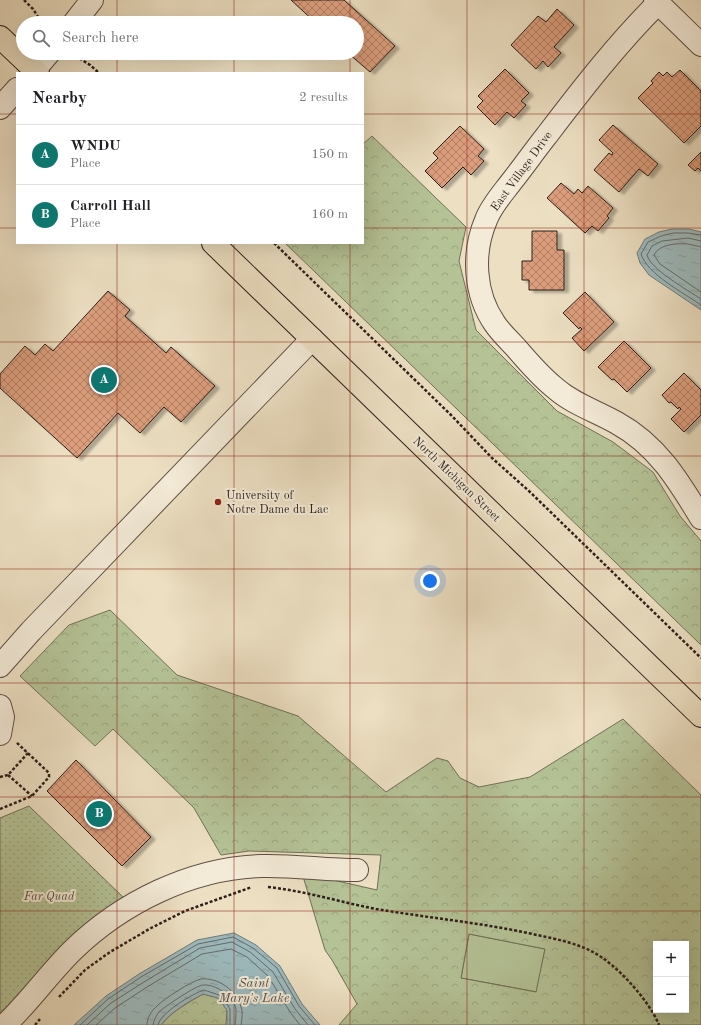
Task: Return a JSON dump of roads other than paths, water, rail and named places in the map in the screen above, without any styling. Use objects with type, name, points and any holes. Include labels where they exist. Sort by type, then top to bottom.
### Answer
[{"type":"main road","points":[[0,37],[16,53]]},
{"type":"main road","points":[[23,60],[35,72]]},
{"type":"main road","name":"North Michigan Street","points":[[214,244],[701,716]]},
{"type":"street","points":[[79,16],[92,0]]},
{"type":"street","points":[[656,1],[701,45]]},
{"type":"street","name":"East Village Drive","points":[[656,1],[587,83],[499,198],[486,219],[478,243],[477,266],[479,287],[485,305],[495,324],[532,367],[555,389],[578,404],[617,423],[640,438],[678,479],[701,518]]},
{"type":"street","points":[[35,72],[44,60]]},
{"type":"street","points":[[0,108],[16,90]]},
{"type":"street","points":[[0,666],[31,631],[312,339]]},
{"type":"street","points":[[0,706],[3,717],[1,731]]},
{"type":"street","points":[[5,1025],[72,951],[98,928],[128,907],[159,891],[192,878],[227,869],[277,866],[357,870]]},
{"type":"water","points":[[672,229],[689,229],[701,232],[701,310],[649,275],[640,263],[637,253],[645,239],[659,232]]},
{"type":"water","name":"Saint Mary's Lake","points":[[234,933],[256,945],[280,966],[302,1004],[320,1025],[227,1025],[227,1010],[218,998],[203,994],[175,1011],[161,1025],[74,1025],[106,996],[139,974],[197,940]]},
{"type":"place","name":"WNDU","points":[[104,380]]},
{"type":"place","name":"University of Notre Dame du Lac","points":[[218,502]]},
{"type":"place","name":"Carroll Hall","points":[[99,814]]},
{"type":"park label","name":"Far Quad","points":[[49,896]]}]
